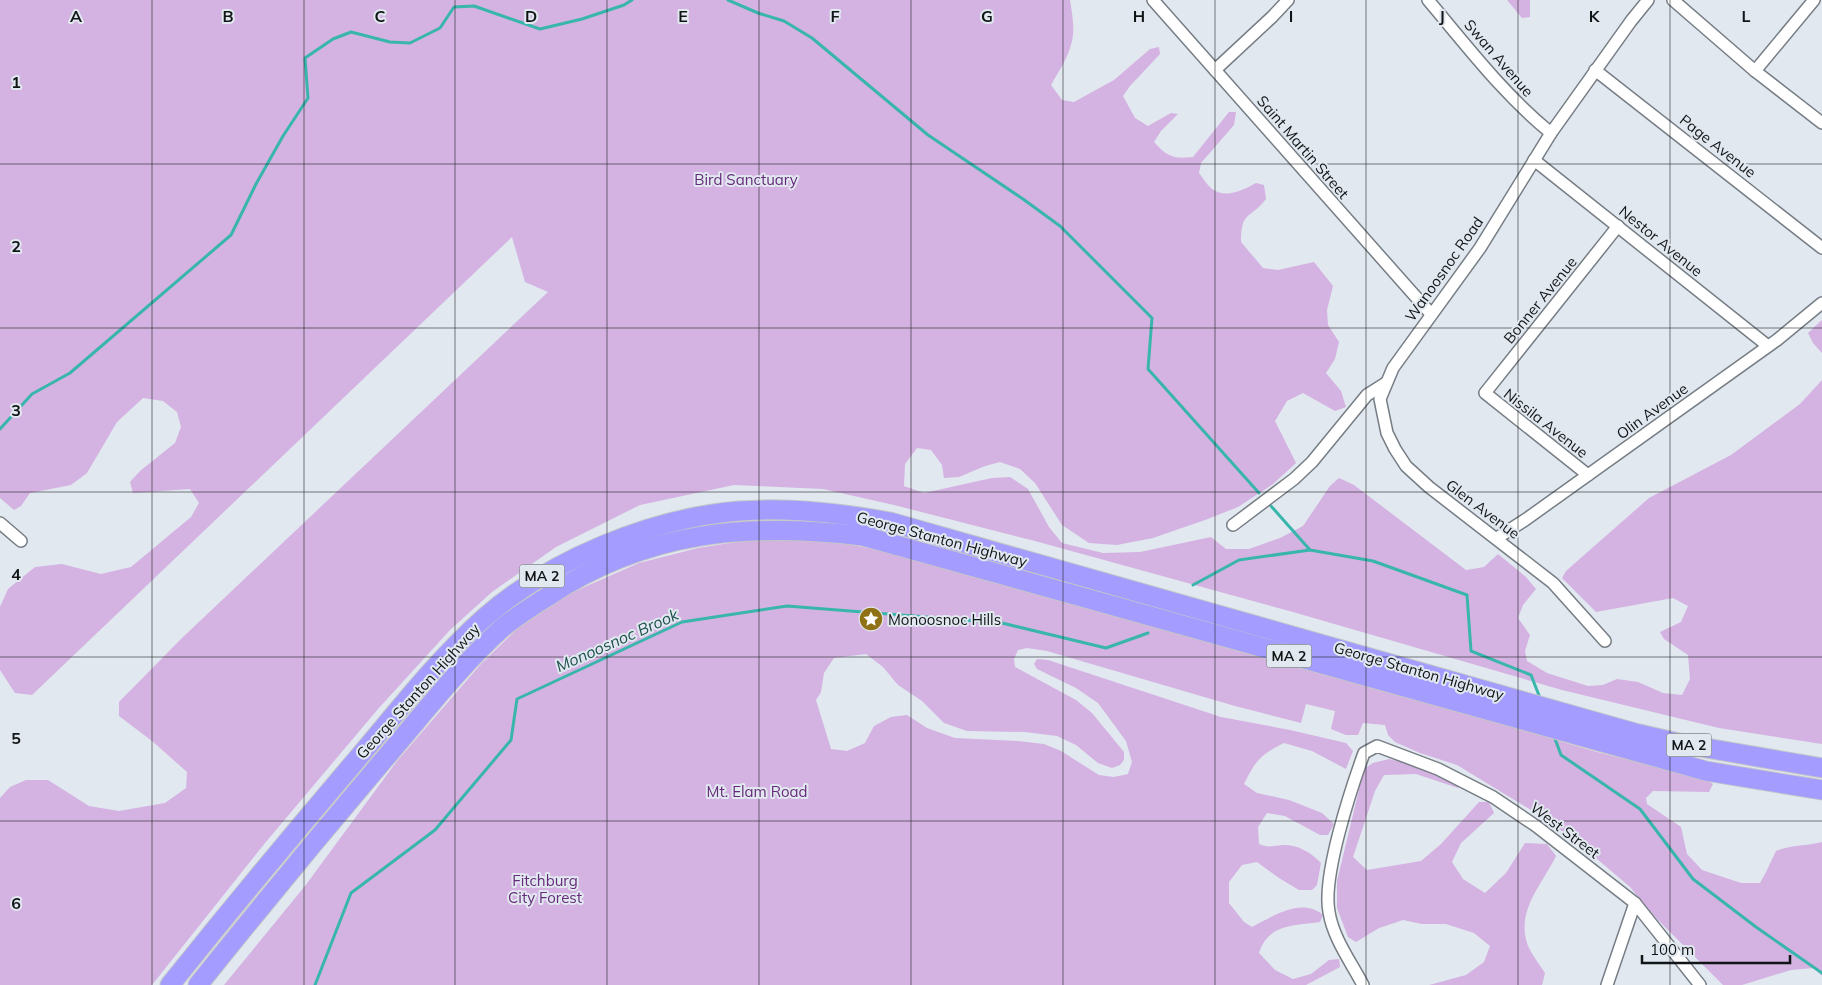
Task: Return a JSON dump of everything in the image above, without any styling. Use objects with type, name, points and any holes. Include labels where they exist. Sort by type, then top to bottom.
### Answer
[{"type":"highway","name":"George Stanton Highway","points":[[170,985],[261,872],[426,679],[486,616],[530,583],[577,557],[622,539],[688,520],[738,511],[794,510],[846,514],[890,522],[1683,744],[1822,768]]},
{"type":"highway","name":"George Stanton Highway","points":[[198,985],[301,858],[453,678],[500,630],[553,592],[594,570],[635,552],[666,543],[725,532],[770,530],[825,532],[863,536],[1706,771],[1822,790]]},
{"type":"street","name":"Saint Martin Street","points":[[1153,0],[1431,314]]},
{"type":"street","points":[[1215,70],[1288,0]]},
{"type":"street","name":"Swan Avenue","points":[[1428,0],[1531,117],[1551,133]]},
{"type":"street","name":"Wanoosnoc Road","points":[[1233,526],[1294,480],[1312,462],[1366,395],[1386,383],[1393,368],[1480,248],[1551,133],[1595,70],[1648,0]]},
{"type":"street","points":[[1673,0],[1756,71],[1822,123]]},
{"type":"street","points":[[1756,71],[1814,0]]},
{"type":"street","name":"Page Avenue","points":[[1595,70],[1822,248]]},
{"type":"street","name":"Nestor Avenue","points":[[1534,160],[1768,346]]},
{"type":"street","name":"Bonner Avenue","points":[[1485,393],[1618,226]]},
{"type":"street","name":"Olin Avenue","points":[[1497,538],[1526,520],[1768,346],[1822,303]]},
{"type":"street","name":"Glen Avenue","points":[[1386,383],[1380,400],[1384,421],[1389,438],[1402,461],[1429,487],[1553,583],[1605,641]]},
{"type":"street","name":"Nissila Avenue","points":[[1485,393],[1588,475]]},
{"type":"street","points":[[0,523],[21,541]]},
{"type":"street","name":"West Street","points":[[1363,985],[1334,930],[1329,915],[1328,900],[1334,856],[1357,772],[1364,753],[1377,746],[1422,761],[1493,797],[1536,826],[1634,904],[1700,985]]},
{"type":"street","points":[[1607,985],[1634,904]]},
{"type":"green space","name":"Bird Sanctuary","points":[[0,0],[1070,0],[1073,26],[1071,47],[1051,85],[1062,100],[1074,102],[1114,80],[1150,49],[1159,47],[1160,54],[1123,96],[1135,118],[1148,126],[1171,113],[1178,114],[1161,131],[1154,142],[1163,151],[1171,156],[1181,158],[1193,157],[1229,112],[1236,112],[1234,125],[1201,163],[1199,173],[1212,189],[1217,192],[1229,193],[1240,191],[1256,183],[1264,185],[1266,199],[1245,220],[1241,232],[1241,242],[1263,268],[1278,270],[1314,262],[1333,286],[1327,310],[1328,325],[1339,342],[1335,359],[1326,373],[1341,391],[1346,407],[1335,411],[1303,393],[1287,401],[1275,421],[1296,463],[1273,484],[1238,507],[1205,520],[1153,538],[1117,545],[1089,543],[1062,525],[1035,483],[1020,469],[1000,462],[959,477],[944,478],[942,465],[931,450],[917,448],[905,464],[904,486],[924,493],[992,478],[1010,477],[1028,489],[1049,527],[1062,543],[1103,553],[1140,552],[1211,537],[1226,549],[1249,549],[1280,538],[1303,526],[1330,486],[1339,478],[1354,485],[1466,570],[1484,567],[1498,554],[1526,577],[1536,589],[1523,605],[1518,618],[1530,635],[1525,651],[1527,661],[1547,673],[1588,686],[1603,685],[1617,679],[1638,682],[1663,693],[1682,695],[1690,679],[1688,655],[1664,639],[1660,632],[1681,622],[1688,606],[1673,598],[1596,612],[1562,578],[1566,571],[1649,498],[1731,455],[1800,404],[1822,380],[1822,744],[1719,728],[1562,690],[1293,612],[1035,541],[894,505],[823,489],[734,485],[640,505],[556,547],[492,592],[450,630],[378,709],[265,843],[152,985],[0,985],[0,798],[10,787],[26,780],[48,780],[89,806],[119,811],[165,803],[186,788],[187,772],[152,741],[119,716],[119,702],[182,638],[548,292],[525,282],[512,237],[32,695],[15,693],[0,670],[0,607],[8,589],[35,567],[62,564],[101,574],[131,567],[191,517],[199,503],[190,489],[133,493],[130,482],[140,471],[175,443],[181,427],[177,412],[163,401],[143,398],[117,422],[87,473],[71,485],[30,493],[21,506],[14,510],[0,498]]},
{"type":"green space","points":[[1507,0],[1530,0],[1530,17],[1522,18]]},
{"type":"green space","points":[[1822,320],[1822,353],[1813,343],[1808,333]]},
{"type":"green space","points":[[761,538],[818,539],[908,555],[1056,600],[1422,701],[1597,752],[1705,779],[1713,784],[1709,792],[1653,791],[1646,798],[1647,804],[1681,827],[1687,854],[1702,870],[1741,883],[1760,883],[1776,851],[1822,842],[1822,976],[1814,968],[1791,970],[1742,985],[1723,985],[1654,916],[1630,887],[1576,841],[1536,813],[1457,765],[1420,753],[1395,742],[1388,735],[1385,725],[1363,723],[1358,735],[1346,735],[1331,729],[1335,711],[1306,704],[1301,723],[1235,706],[1047,651],[1027,648],[1018,650],[1014,659],[1015,667],[1076,700],[1092,713],[1124,752],[1124,760],[1120,765],[1112,768],[1098,763],[1076,745],[1057,736],[1025,732],[967,731],[944,723],[922,701],[898,685],[883,667],[866,654],[834,658],[824,673],[821,692],[816,700],[831,749],[847,751],[865,743],[874,726],[891,717],[907,715],[927,728],[955,738],[1044,744],[1061,751],[1099,775],[1114,777],[1128,774],[1132,762],[1126,741],[1098,703],[1076,688],[1037,669],[1034,664],[1037,659],[1048,660],[1221,717],[1346,743],[1353,751],[1346,769],[1312,751],[1284,743],[1269,751],[1260,759],[1244,784],[1257,793],[1289,800],[1322,813],[1334,824],[1328,835],[1320,835],[1285,816],[1267,813],[1258,827],[1259,844],[1268,846],[1289,845],[1299,848],[1308,852],[1321,863],[1317,885],[1312,890],[1299,890],[1257,862],[1242,865],[1229,882],[1229,903],[1244,922],[1252,927],[1278,914],[1297,908],[1315,910],[1323,915],[1320,922],[1284,928],[1269,936],[1263,943],[1259,953],[1275,970],[1293,979],[1311,974],[1329,960],[1339,959],[1340,967],[1306,985],[224,985],[305,886],[397,761],[480,665],[518,628],[571,593],[639,563],[698,548]]},
{"type":"green space","points":[[1389,759],[1417,766],[1459,783],[1458,788],[1416,774],[1384,775],[1375,791],[1353,857],[1367,870],[1421,861],[1441,844],[1479,802],[1489,802],[1494,813],[1461,843],[1452,862],[1463,879],[1485,893],[1506,873],[1525,843],[1547,844],[1556,856],[1532,899],[1525,921],[1528,946],[1545,973],[1542,985],[1429,985],[1466,975],[1484,962],[1490,946],[1474,933],[1446,924],[1422,924],[1403,920],[1379,928],[1356,942],[1348,937],[1337,908],[1337,881],[1364,769],[1373,763]]},
{"type":"waterway","points":[[0,429],[32,394],[70,373],[231,235],[256,184],[283,136],[308,98],[305,58],[333,39],[351,32],[390,42],[410,43],[440,28],[454,7],[474,6],[540,29],[582,19],[624,5],[632,0]]},
{"type":"waterway","points":[[728,0],[758,13],[784,21],[812,38],[928,135],[1060,226],[1152,318],[1148,369],[1259,493]]},
{"type":"waterway","points":[[1271,506],[1310,550]]},
{"type":"waterway","name":"Monoosnoc Brook","points":[[1193,585],[1239,560],[1310,550],[1373,561],[1467,595],[1471,651],[1531,675],[1540,698]]},
{"type":"waterway","name":"Monoosnoc Brook","points":[[315,985],[351,893],[435,830],[511,740],[517,699],[682,622],[787,606],[1002,623],[1106,648],[1148,633]]},
{"type":"waterway","name":"Monoosnoc Brook","points":[[1554,736],[1561,755],[1640,809],[1693,879],[1756,927],[1822,973]]},
{"type":"place","name":"Monoosnoc Hills","points":[[871,619]]},
{"type":"park label","name":"Mt. Elam Road","points":[[757,791]]},
{"type":"park label","name":"Fitchburg City Forest","points":[[545,888]]}]
